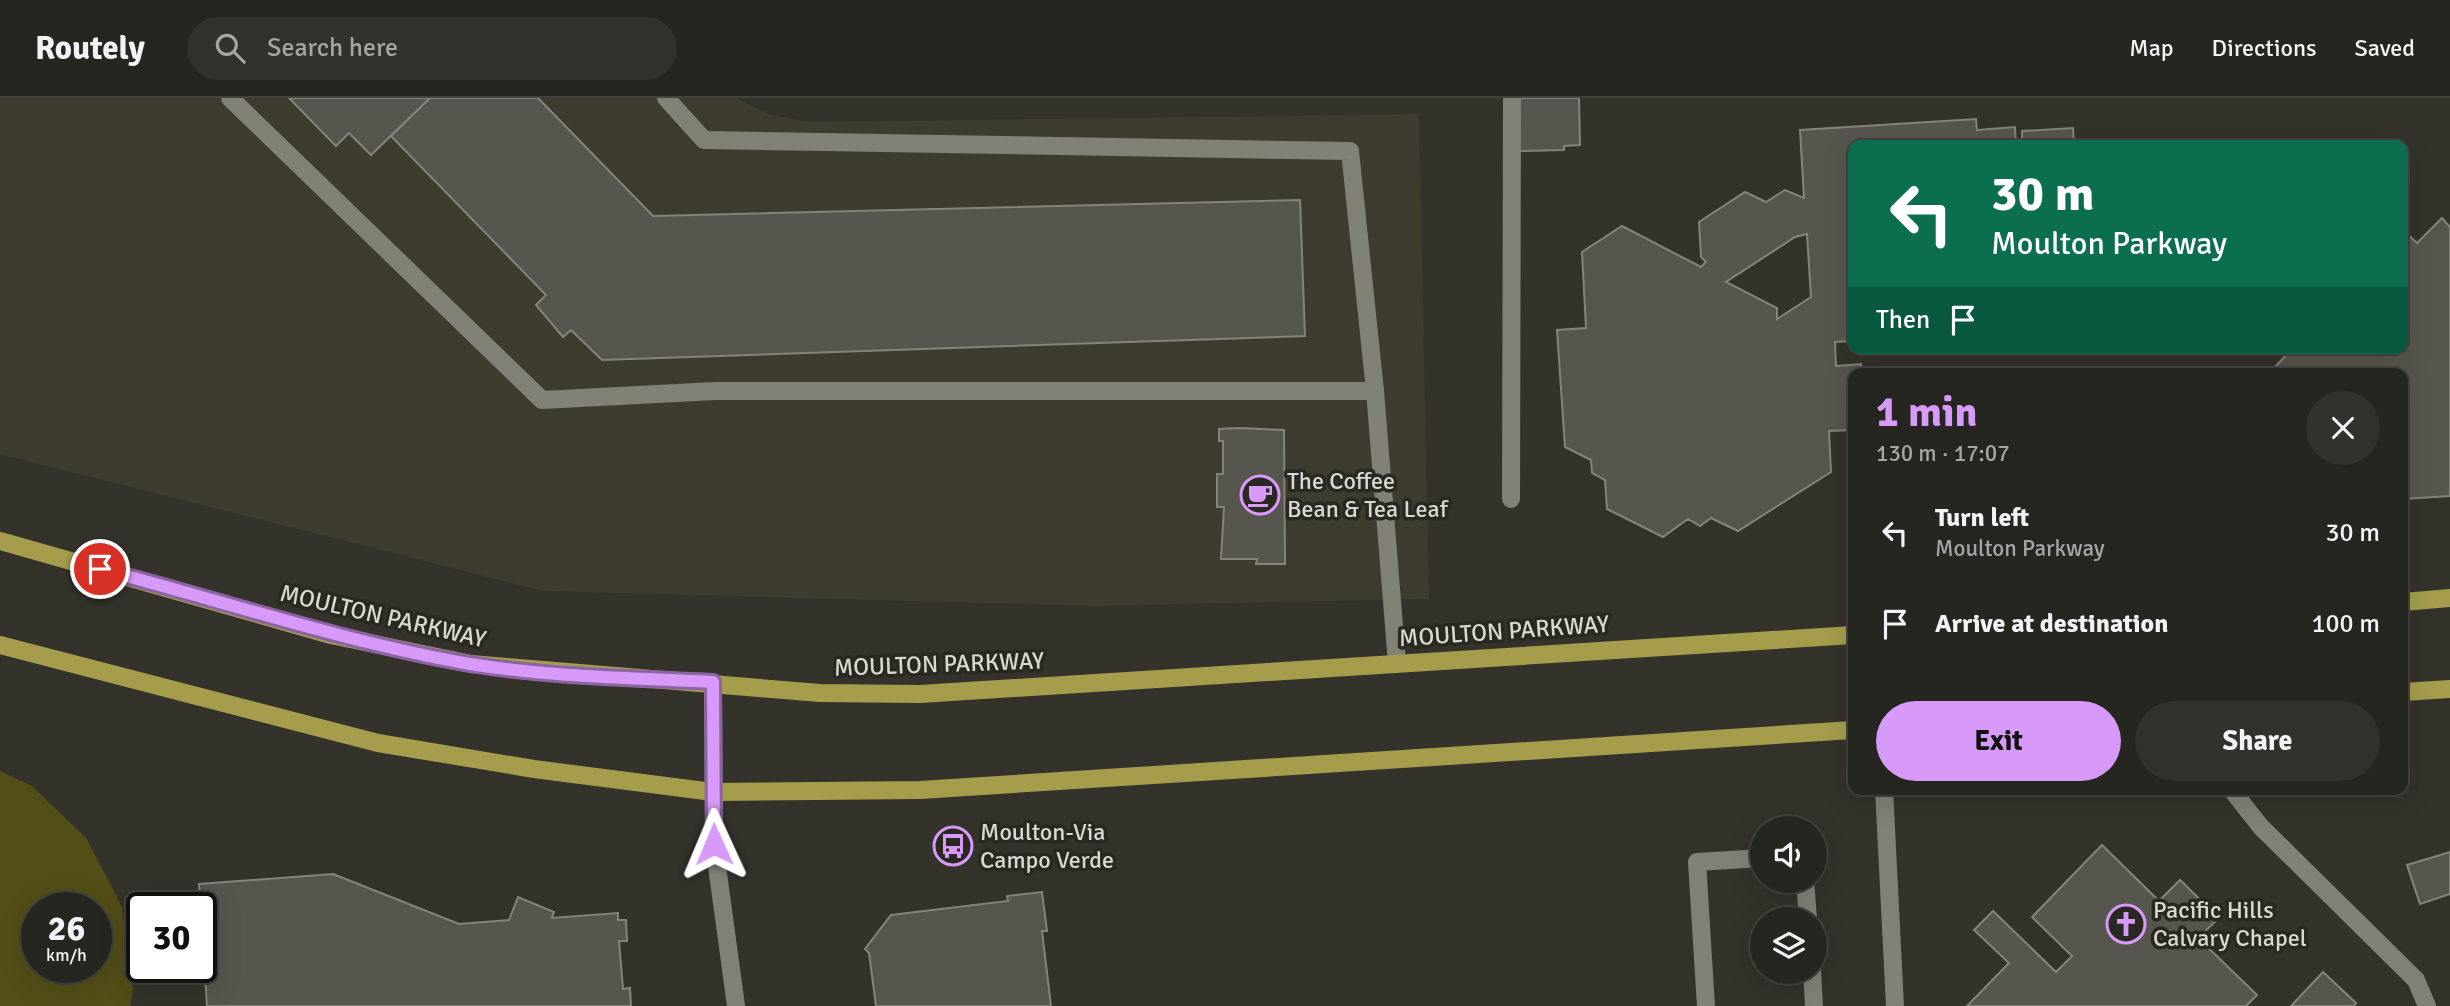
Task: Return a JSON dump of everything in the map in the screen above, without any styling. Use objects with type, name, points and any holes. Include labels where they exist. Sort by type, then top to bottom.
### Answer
[{"type":"main road","name":"MOULTON PARKWAY","points":[[0,541],[331,635],[471,664],[579,675],[713,682],[820,693],[920,694],[1848,635]]},
{"type":"main road","points":[[2408,602],[2450,598]]},
{"type":"main road","points":[[0,645],[378,743],[534,769],[713,792],[920,790],[1848,730]]},
{"type":"main road","points":[[2408,692],[2450,689]]},
{"type":"street","points":[[230,98],[542,400],[715,391],[1376,391]]},
{"type":"street","points":[[666,98],[704,140],[1350,151],[1376,391],[1397,663]]},
{"type":"street","points":[[1511,499],[1512,98]]},
{"type":"street","points":[[713,682],[714,844],[736,1006]]},
{"type":"street","points":[[1884,795],[1895,1006]]},
{"type":"street","points":[[2236,795],[2261,827],[2416,980],[2427,1006]]},
{"type":"street","points":[[1706,1006],[1697,862],[1750,859]]},
{"type":"street","points":[[1813,984],[1814,1006]]},
{"type":"shaded area","points":[[0,98],[737,98],[768,114],[811,122],[1419,114],[1429,599],[1096,606],[543,591],[0,454]]},
{"type":"shaded area","points":[[0,771],[32,786],[87,839],[122,907],[126,938],[126,983],[132,983],[133,991],[130,1006],[0,1006]]},
{"type":"building","points":[[289,98],[430,98],[371,155],[349,133],[336,146]]},
{"type":"building","points":[[430,98],[538,98],[653,216],[1300,200],[1305,336],[602,360],[571,330],[563,337],[536,305],[546,295],[391,136]]},
{"type":"building","points":[[1517,98],[1579,98],[1580,145],[1564,146],[1564,150],[1519,151]]},
{"type":"building","points":[[1976,119],[1977,130],[2015,127],[2016,140],[1848,140],[1848,341],[1835,342],[1836,366],[1861,364],[1861,368],[1848,368],[1848,430],[1829,431],[1831,472],[1738,531],[1711,518],[1700,526],[1688,519],[1663,537],[1607,509],[1605,480],[1592,473],[1591,460],[1565,447],[1557,330],[1586,328],[1582,252],[1622,226],[1701,267],[1706,262],[1701,257],[1699,222],[1745,192],[1766,202],[1785,190],[1804,198],[1800,130]],"holes":[[[1807,234],[1811,297],[1777,319],[1777,308],[1726,282],[1795,237]]]},
{"type":"building","points":[[2073,128],[2074,140],[2022,140],[2022,131]]},
{"type":"building","points":[[2442,218],[2450,227],[2450,496],[2408,499],[2408,368],[2274,368],[2287,354],[2408,354],[2408,235],[2417,243]]},
{"type":"building","points":[[1219,429],[1284,430],[1285,564],[1256,564],[1257,559],[1221,559],[1224,507],[1217,507],[1217,474],[1223,474],[1223,441],[1219,441]]},
{"type":"building","name":"Pacific Hills Calvary Chapel","points":[[2102,845],[2159,901],[2180,880],[2219,918],[2198,938],[2257,995],[2246,1006],[1967,1006],[2009,963],[1974,930],[1993,911],[2056,972],[2072,956],[2032,917]]},
{"type":"building","points":[[2450,852],[2450,894],[2420,904],[2407,865]]},
{"type":"building","points":[[333,874],[459,924],[509,920],[518,897],[554,912],[552,918],[618,913],[618,920],[626,920],[627,941],[619,941],[623,989],[630,988],[631,1006],[207,1006],[205,983],[217,983],[217,892],[200,892],[199,884]]},
{"type":"building","points":[[1042,892],[1047,931],[1042,931],[1051,1006],[876,1006],[869,953],[865,949],[891,915],[1008,901],[1007,896]]},
{"type":"building","points":[[2323,972],[2356,1003],[2354,1006],[2291,1006]]},
{"type":"place","name":"The Coffee Bean & Tea Leaf","points":[[1260,495]]},
{"type":"place","name":"Moulton-Via Campo Verde","points":[[953,846]]},
{"type":"place","name":"Pacific Hills Calvary Chapel","points":[[2126,924]]},
{"type":"route","points":[[100,569],[331,635],[471,664],[579,675],[713,682],[714,844]]}]
